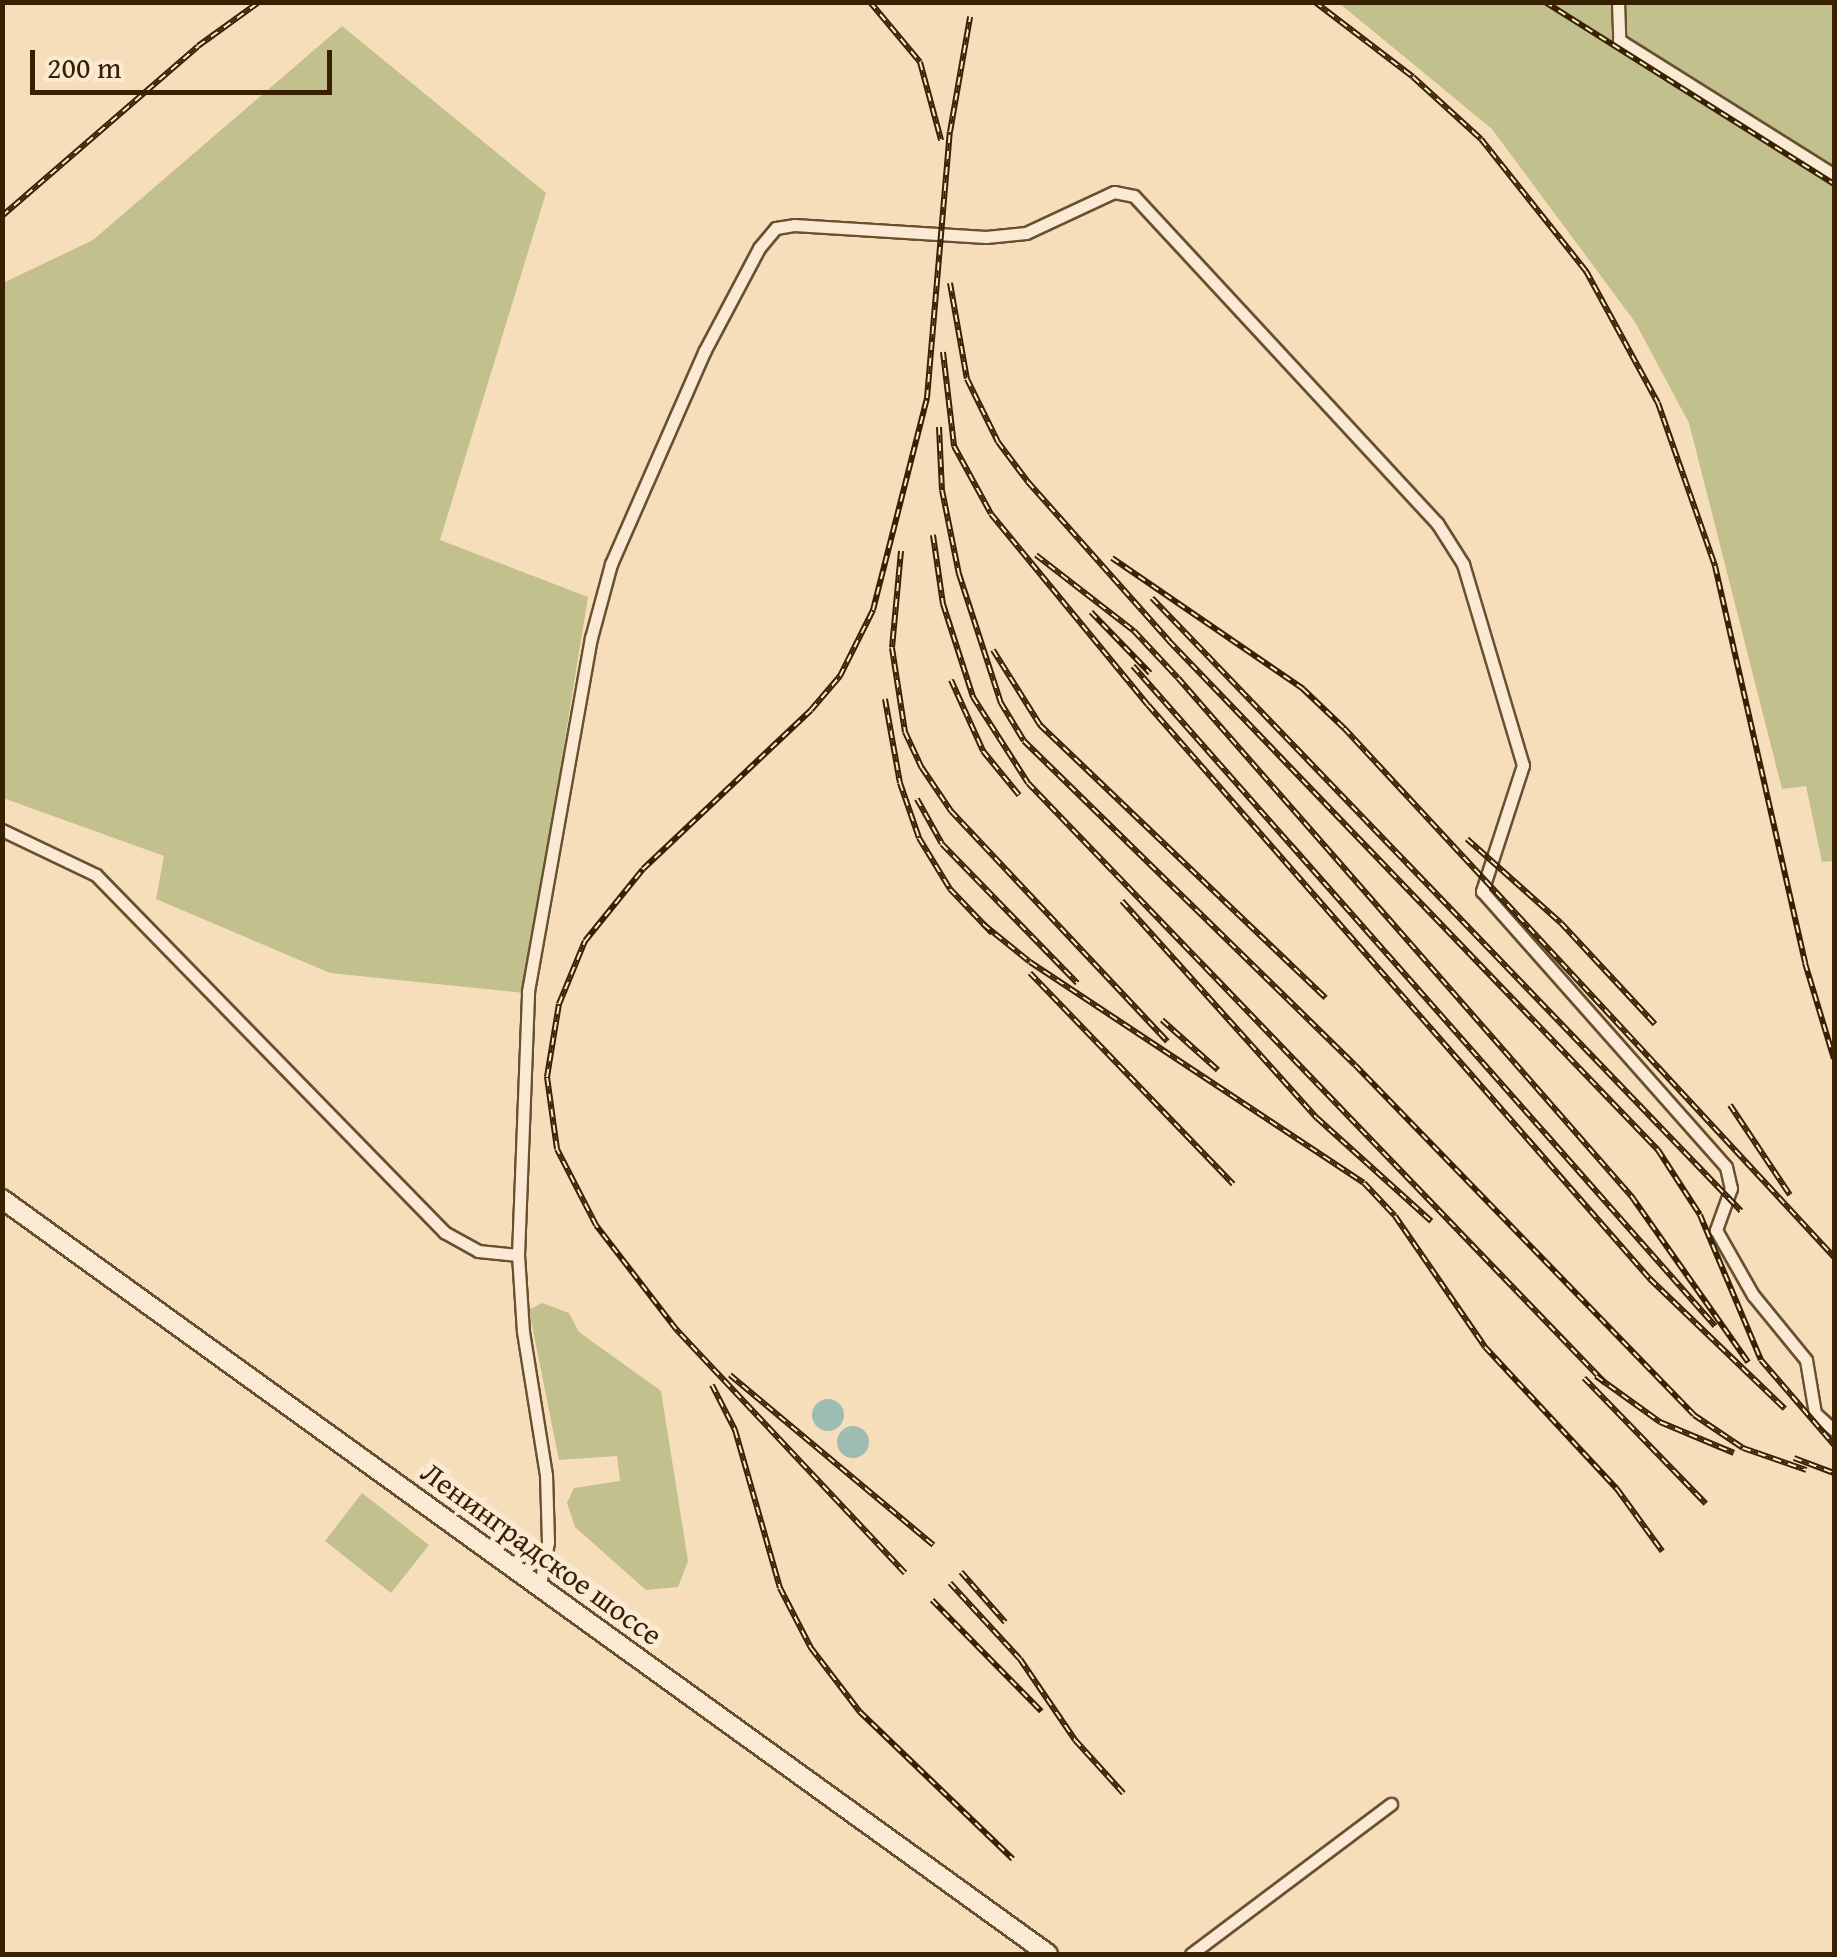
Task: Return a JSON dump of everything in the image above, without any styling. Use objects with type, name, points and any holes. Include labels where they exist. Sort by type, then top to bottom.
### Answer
[{"type":"main road","name":"Ленинградское шоссе","points":[[2,1199],[1048,1954]]},
{"type":"street","points":[[1618,2],[1618,40],[1834,175]]},
{"type":"street","points":[[540,1584],[548,1542],[546,1475],[522,1332],[518,1255],[528,992],[591,638],[611,564],[704,352],[759,248],[776,228],[794,225],[986,237],[1026,232],[1114,192],[1134,196],[1246,322],[1358,431],[1437,523],[1463,564],[1523,766],[1482,891],[1726,1167],[1732,1188],[1716,1230],[1754,1294],[1806,1360],[1815,1413],[1834,1430]]},
{"type":"street","points":[[2,830],[96,876],[444,1232],[478,1251],[518,1255]]},
{"type":"street","points":[[1192,1954],[1391,1804]]},
{"type":"shaded area","points":[[1339,3],[1834,3],[1834,861],[1822,862],[1806,786],[1782,789],[1689,423],[1635,322],[1492,129]]},
{"type":"shaded area","points":[[342,26],[546,193],[440,540],[588,597],[524,993],[330,973],[156,899],[164,856],[3,798],[3,283],[93,240]]},
{"type":"shaded area","points":[[542,1303],[569,1313],[579,1332],[661,1391],[688,1561],[678,1587],[646,1590],[575,1527],[567,1503],[574,1488],[620,1481],[617,1456],[559,1460],[529,1310]]},
{"type":"shaded area","points":[[362,1493],[429,1545],[391,1593],[325,1541]]},
{"type":"water","points":[[828,1399],[839,1404],[844,1415],[839,1426],[828,1431],[817,1426],[812,1415],[817,1404]]},
{"type":"water","points":[[853,1426],[864,1431],[869,1442],[864,1453],[853,1458],[842,1453],[837,1442],[842,1431]]},
{"type":"railway","points":[[2,216],[198,46],[259,2]]},
{"type":"railway","points":[[870,2],[920,62],[941,140]]},
{"type":"railway","points":[[1315,2],[1413,77],[1481,139],[1586,271],[1658,403],[1715,566],[1805,963],[1834,1059]]},
{"type":"railway","points":[[1545,2],[1834,184]]},
{"type":"railway","points":[[905,1573],[676,1329],[596,1225],[557,1149],[547,1077],[559,1004],[585,941],[643,869],[811,710],[840,676],[873,610],[927,398],[950,132],[970,17]]},
{"type":"railway","points":[[950,283],[967,379],[998,442],[1028,482],[1169,641],[1658,1150],[1700,1215],[1761,1360],[1834,1445]]},
{"type":"railway","points":[[943,352],[954,446],[991,514],[1148,705],[1650,1279],[1785,1409]]},
{"type":"railway","points":[[939,427],[942,490],[959,574],[1001,703],[1024,741],[1355,1065],[1694,1415],[1743,1448],[1806,1470]]},
{"type":"railway","points":[[933,535],[943,604],[973,697],[1028,783],[1605,1383]]},
{"type":"railway","points":[[901,551],[892,648],[905,732],[922,768],[951,811],[1167,1041]]},
{"type":"railway","points":[[1036,555],[1134,631],[1178,678],[1632,1197],[1748,1362]]},
{"type":"railway","points":[[1112,558],[1303,689],[1344,728],[1834,1257]]},
{"type":"railway","points":[[1152,598],[1741,1211]]},
{"type":"railway","points":[[1091,612],[1150,673]]},
{"type":"railway","points":[[993,650],[1040,725],[1326,998]]},
{"type":"railway","points":[[1133,666],[1715,1326]]},
{"type":"railway","points":[[951,680],[983,751],[1019,795]]},
{"type":"railway","points":[[885,699],[900,783],[919,838],[950,889],[992,933]]},
{"type":"railway","points":[[917,799],[942,844],[1077,983]]},
{"type":"railway","points":[[1467,839],[1561,923],[1655,1024]]},
{"type":"railway","points":[[1122,901],[1317,1118],[1431,1221]]},
{"type":"railway","points":[[983,924],[1030,962],[1364,1183],[1395,1216],[1485,1347],[1617,1489],[1662,1551]]},
{"type":"railway","points":[[1030,973],[1233,1184]]},
{"type":"railway","points":[[1162,1020],[1218,1070]]},
{"type":"railway","points":[[1730,1105],[1790,1195]]},
{"type":"railway","points":[[730,1375],[933,1545]]},
{"type":"railway","points":[[1596,1376],[1660,1422],[1734,1453]]},
{"type":"railway","points":[[1584,1378],[1706,1504]]},
{"type":"railway","points":[[712,1385],[735,1430],[780,1588],[811,1648],[860,1712],[1013,1859]]},
{"type":"railway","points":[[1794,1458],[1834,1473]]},
{"type":"railway","points":[[961,1572],[1005,1622]]},
{"type":"railway","points":[[950,1583],[1020,1659],[1075,1740],[1123,1793]]},
{"type":"railway","points":[[932,1600],[1041,1711]]}]
